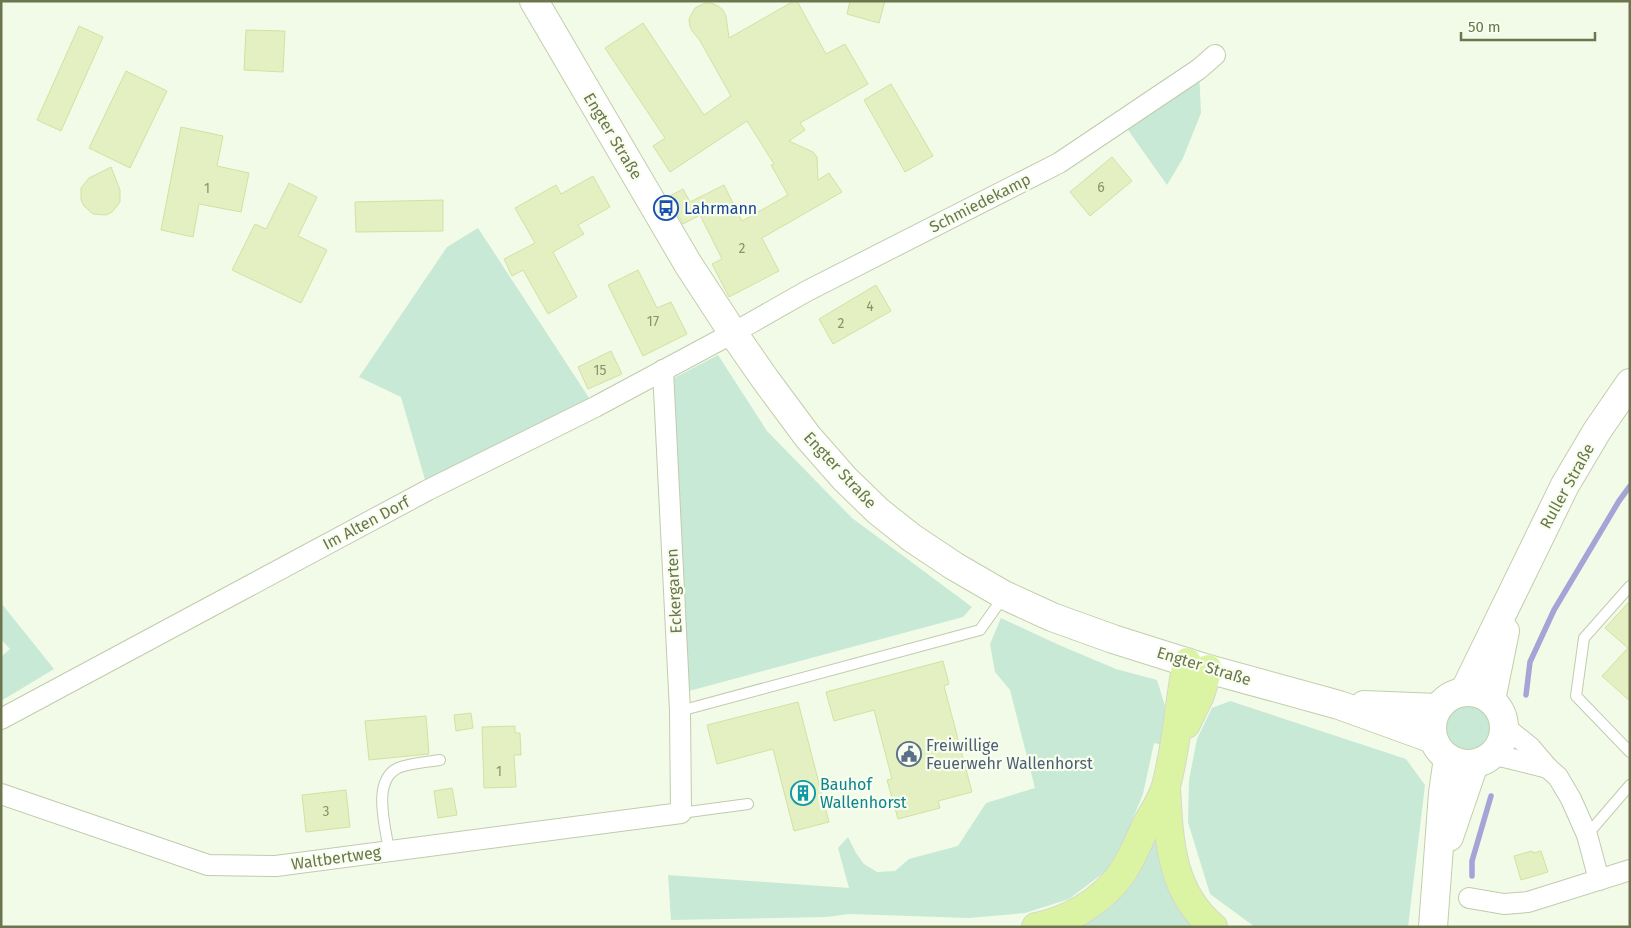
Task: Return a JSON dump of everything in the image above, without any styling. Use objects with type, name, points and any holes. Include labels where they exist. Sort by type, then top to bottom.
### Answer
[{"type":"highway","points":[[1036,927],[1067,917],[1101,896],[1120,876],[1166,788],[1175,746],[1183,681],[1198,665]]},
{"type":"highway","points":[[1166,788],[1169,830],[1176,872],[1185,894],[1200,916],[1213,927]]},
{"type":"main road","name":"Engter Straße","points":[[534,1],[688,264],[733,333],[796,422],[845,479],[878,511],[912,538],[954,566],[1004,595],[1052,618],[1198,665],[1339,704],[1440,748]]},
{"type":"main road","name":"Ruller Straße","points":[[1464,692],[1513,595],[1565,485],[1597,431],[1630,382]]},
{"type":"main road","name":"Ruller Straße","points":[[1491,700],[1513,595]]},
{"type":"main road","points":[[1433,927],[1443,793],[1440,748],[1432,728],[1433,718],[1437,708],[1444,700],[1454,694],[1474,692],[1483,694],[1491,700],[1500,712],[1504,726],[1499,746],[1483,759],[1465,764],[1456,762],[1440,748]]},
{"type":"main road","name":"Engter Straße","points":[[1339,704],[1437,708]]},
{"type":"main road","points":[[1438,871],[1483,759]]},
{"type":"street","name":"Schmiedekamp","points":[[733,333],[808,291],[1059,163],[1199,69],[1215,55]]},
{"type":"street","name":"Im Alten Dorf","points":[[1,719],[428,490],[595,407],[733,333]]},
{"type":"street","name":"Eckergarten","points":[[663,370],[680,711],[681,813]]},
{"type":"street","points":[[1504,726],[1530,747],[1558,777],[1571,799],[1587,835],[1599,880]]},
{"type":"street","points":[[1483,759],[1548,768]]},
{"type":"street","name":"Waltbertweg","points":[[1,794],[208,864],[276,866],[681,813]]},
{"type":"street","points":[[1469,898],[1504,904],[1528,902],[1630,870]]},
{"type":"lane","points":[[1630,586],[1584,638],[1576,696],[1630,752]]},
{"type":"lane","points":[[680,711],[980,630],[1004,595]]},
{"type":"lane","points":[[389,851],[381,794],[384,784],[396,769],[440,760]]},
{"type":"lane","points":[[1587,835],[1630,785]]},
{"type":"lane","points":[[681,813],[748,804]]},
{"type":"green space","points":[[1199,69],[1201,113],[1183,158],[1167,185],[1121,120]]},
{"type":"green space","points":[[478,228],[595,407],[428,490],[401,397],[359,377],[447,247]]},
{"type":"green space","points":[[718,355],[767,431],[852,518],[972,607],[963,617],[689,691],[674,378]]},
{"type":"green space","points":[[1,603],[54,669],[1,701],[1,657],[10,649],[1,639]]},
{"type":"green space","points":[[1001,618],[1116,669],[1157,680],[1165,706],[1163,745],[1154,743],[1143,794],[1125,838],[1106,871],[1069,899],[1025,913],[969,918],[849,914],[827,917],[671,920],[668,875],[849,888],[838,848],[848,837],[864,864],[877,872],[895,871],[909,859],[958,846],[986,803],[1035,788],[1010,690],[995,672],[990,644]]},
{"type":"green space","points":[[1230,701],[1406,759],[1425,785],[1408,927],[1255,927],[1210,894],[1188,822],[1189,780],[1197,739],[1212,708]]},
{"type":"green space","points":[[1465,705],[1473,705],[1482,709],[1488,715],[1492,728],[1488,741],[1482,747],[1473,751],[1465,751],[1456,747],[1450,741],[1446,732],[1446,724],[1450,715],[1456,709]]},
{"type":"green space","points":[[1160,816],[1199,927],[1062,927]]},
{"type":"building","points":[[797,1],[826,54],[845,44],[868,84],[800,123],[805,130],[789,141],[813,152],[817,157],[818,180],[829,173],[842,192],[762,238],[779,271],[729,297],[712,264],[722,259],[700,215],[683,224],[668,197],[683,189],[690,202],[724,185],[742,221],[788,195],[771,165],[774,164],[747,121],[670,172],[653,146],[665,138],[605,48],[643,23],[704,115],[731,96],[699,39],[690,27],[689,19],[695,8],[705,3],[711,3],[723,10],[726,16],[729,38]]},
{"type":"building","points":[[850,1],[885,1],[879,23],[847,14]]},
{"type":"building","points":[[79,26],[103,37],[61,131],[37,120]]},
{"type":"building","points":[[246,30],[285,31],[283,72],[244,70]]},
{"type":"building","points":[[126,71],[167,91],[130,168],[89,148]]},
{"type":"building","points":[[891,84],[933,156],[905,172],[864,100]]},
{"type":"building","points":[[181,127],[223,136],[217,166],[249,173],[241,212],[199,204],[193,237],[161,230]]},
{"type":"building","points":[[1112,157],[1132,181],[1090,216],[1070,192]]},
{"type":"building","points":[[111,167],[120,190],[120,202],[112,212],[106,215],[93,214],[84,206],[81,200],[81,188],[89,178]]},
{"type":"building","points":[[593,176],[610,207],[578,225],[584,234],[553,252],[577,297],[548,314],[523,270],[512,276],[504,259],[535,243],[515,208],[556,185],[561,194]]},
{"type":"building","points":[[289,183],[317,197],[298,236],[327,250],[301,303],[232,270],[255,224],[266,229]]},
{"type":"building","points":[[443,200],[443,231],[356,232],[355,202]]},
{"type":"building","points":[[638,270],[657,308],[671,302],[687,334],[643,356],[608,285]]},
{"type":"building","points":[[876,285],[891,311],[833,344],[819,319]]},
{"type":"building","points":[[611,351],[622,374],[588,389],[578,367]]},
{"type":"building","points":[[1630,601],[1630,701],[1602,676],[1628,648],[1605,628]]},
{"type":"building","points":[[943,661],[949,684],[944,686],[972,792],[938,801],[940,808],[898,819],[887,780],[892,779],[874,710],[834,721],[826,692]]},
{"type":"building","name":"Bauhof Wallenhorst","points":[[798,702],[829,822],[794,831],[773,749],[717,764],[707,725]]},
{"type":"building","points":[[471,713],[473,728],[456,731],[454,715]]},
{"type":"building","points":[[426,716],[429,754],[369,760],[365,721]]},
{"type":"building","points":[[515,726],[515,733],[520,733],[521,755],[514,755],[516,787],[484,788],[482,727]]},
{"type":"building","points":[[452,788],[457,815],[438,818],[434,791]]},
{"type":"building","points":[[346,790],[350,827],[306,832],[302,795]]},
{"type":"building","points":[[1532,851],[1533,853],[1541,851],[1548,872],[1521,880],[1514,856]]},
{"type":"waterway","points":[[1526,695],[1530,662],[1554,610],[1619,501],[1630,486]]},
{"type":"waterway","points":[[1472,876],[1472,861],[1491,796]]},
{"type":"place","name":"Lahrmann","points":[[666,208]]},
{"type":"place","name":"Freiwillige Feuerwehr Wallenhorst","points":[[909,754]]},
{"type":"place","name":"Bauhof Wallenhorst","points":[[803,793]]}]
